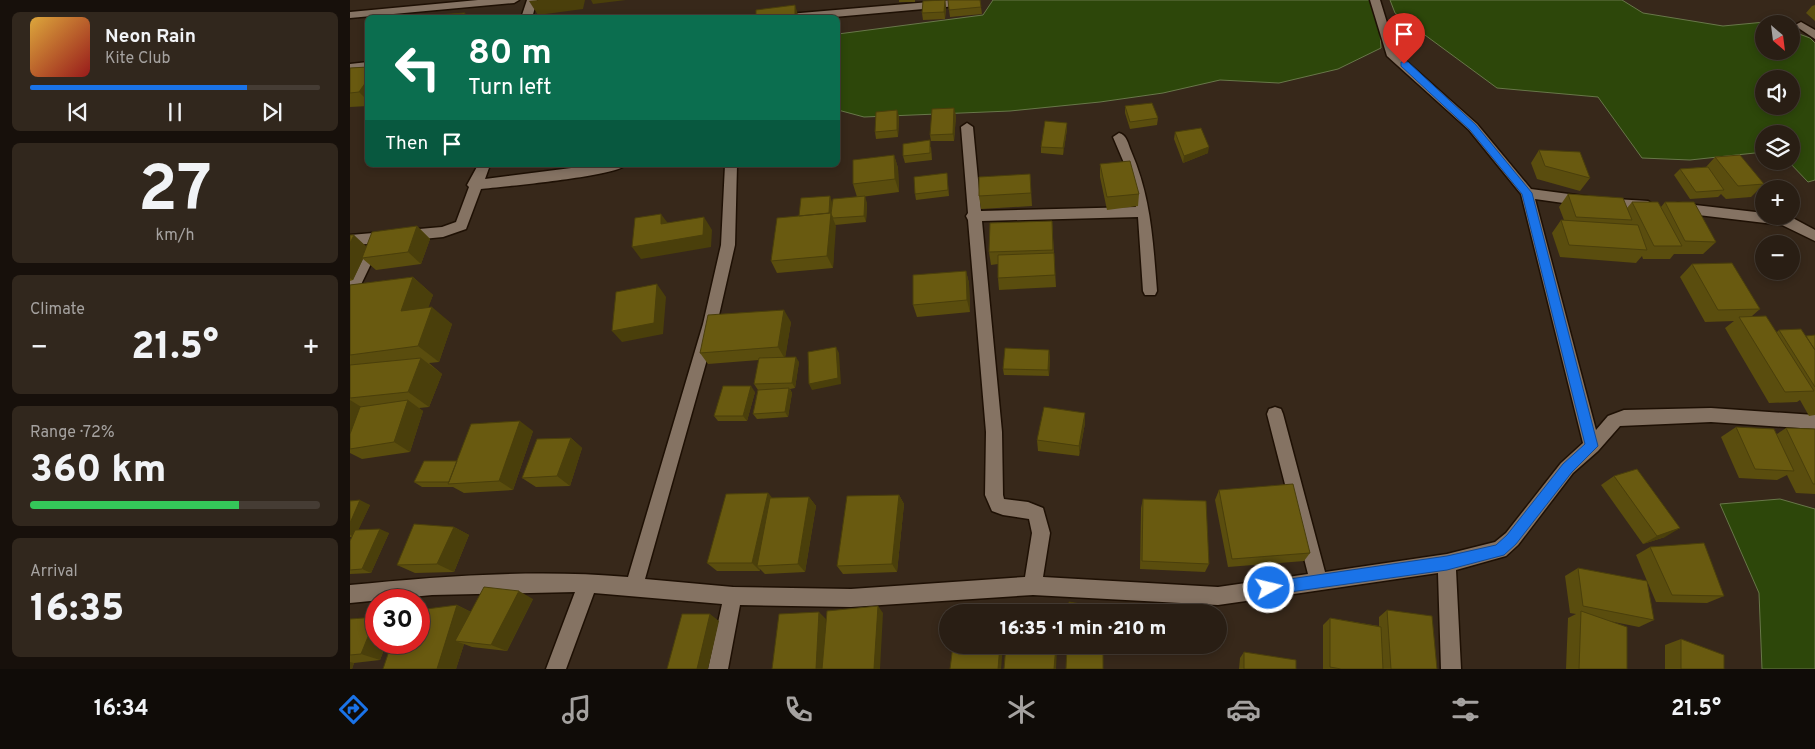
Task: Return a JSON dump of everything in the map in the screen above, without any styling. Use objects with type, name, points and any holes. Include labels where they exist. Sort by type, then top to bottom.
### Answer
[{"type":"street","points":[[350,15],[514,0]]},
{"type":"street","points":[[527,15],[532,0]]},
{"type":"street","points":[[1375,0],[1391,52],[1473,128],[1527,193],[1592,446]]},
{"type":"street","points":[[813,15],[970,2]]},
{"type":"street","points":[[1801,25],[1815,36]]},
{"type":"street","points":[[350,68],[365,66]]},
{"type":"street","points":[[967,127],[973,216],[994,432],[994,494],[998,505],[1007,510],[1032,510],[1037,514],[1042,533],[1033,586]]},
{"type":"street","points":[[1119,137],[1133,170],[1144,212],[1150,291]]},
{"type":"street","points":[[350,240],[378,239],[453,230],[461,225],[465,218],[474,185],[483,167]]},
{"type":"street","points":[[474,185],[577,173],[608,167]]},
{"type":"street","points":[[634,587],[710,324],[728,245],[731,167]]},
{"type":"street","points":[[1527,193],[1785,220],[1815,236]]},
{"type":"street","points":[[973,216],[1144,212]]},
{"type":"street","points":[[350,293],[378,239]]},
{"type":"street","points":[[1275,414],[1319,581]]},
{"type":"street","points":[[350,594],[432,586],[588,583],[733,596],[851,598],[1033,586],[1218,596],[1447,563],[1500,550],[1512,539],[1567,468],[1592,446],[1614,420],[1624,417],[1711,415],[1815,422]]},
{"type":"street","points":[[1447,563],[1451,669]]},
{"type":"street","points":[[556,669],[588,583]]},
{"type":"street","points":[[718,669],[733,596]]},
{"type":"shaded area","points":[[993,0],[1370,0],[1379,17],[1381,48],[1338,69],[1279,83],[1220,80],[1163,93],[1100,102],[1010,111],[864,117],[840,111],[840,34],[983,15]]},
{"type":"shaded area","points":[[1390,0],[1622,0],[1643,13],[1723,26],[1755,23],[1755,60],[1800,60],[1800,34],[1810,38],[1815,43],[1815,180],[1808,182],[1797,170],[1800,170],[1800,125],[1755,125],[1755,153],[1690,160],[1642,158],[1598,97],[1497,88],[1395,13]]},
{"type":"shaded area","points":[[1780,499],[1815,509],[1815,669],[1762,669],[1759,593],[1720,504]]},
{"type":"building","points":[[945,0],[944,12],[922,13],[923,1]]},
{"type":"building","points":[[948,0],[980,0],[981,7],[949,10]]},
{"type":"building","points":[[795,5],[795,15],[756,15],[756,10]]},
{"type":"building","points":[[465,13],[464,15],[436,15]]},
{"type":"building","points":[[365,67],[365,83],[359,92],[350,93],[350,68]]},
{"type":"building","points":[[1152,103],[1158,118],[1130,122],[1125,106]]},
{"type":"building","points":[[954,108],[953,134],[930,135],[932,109]]},
{"type":"building","points":[[897,110],[897,130],[875,132],[876,112]]},
{"type":"building","points":[[1045,121],[1067,123],[1063,148],[1041,147]]},
{"type":"building","points":[[1201,128],[1209,147],[1184,156],[1175,132]]},
{"type":"building","points":[[930,140],[930,153],[903,156],[903,144]]},
{"type":"building","points":[[1539,150],[1580,152],[1590,178],[1545,166]]},
{"type":"building","points":[[894,155],[895,179],[853,184],[853,160]]},
{"type":"building","points":[[1740,155],[1761,180],[1755,180],[1755,185],[1738,186],[1715,157]]},
{"type":"building","points":[[1130,161],[1139,194],[1107,197],[1100,164]]},
{"type":"building","points":[[1708,167],[1724,190],[1696,192],[1680,169]]},
{"type":"building","points":[[947,173],[948,190],[915,194],[914,177]]},
{"type":"building","points":[[1030,174],[1031,193],[979,196],[979,177]]},
{"type":"building","points":[[1568,194],[1623,198],[1632,220],[1576,217]]},
{"type":"building","points":[[830,196],[829,213],[799,216],[801,198]]},
{"type":"building","points":[[865,196],[864,216],[833,218],[831,214],[833,199]]},
{"type":"building","points":[[1632,202],[1658,202],[1682,246],[1654,246]]},
{"type":"building","points":[[1665,202],[1694,202],[1716,242],[1685,241]]},
{"type":"building","points":[[831,213],[827,256],[771,261],[777,218]]},
{"type":"building","points":[[661,214],[661,224],[704,217],[703,235],[632,247],[635,218]]},
{"type":"building","points":[[1561,220],[1638,225],[1647,250],[1569,245]]},
{"type":"building","points":[[1052,221],[1053,250],[989,252],[990,223]]},
{"type":"building","points":[[417,226],[408,252],[362,258],[372,232]]},
{"type":"building","points":[[350,235],[354,235],[350,243]]},
{"type":"building","points":[[1054,253],[1055,275],[998,278],[998,255]]},
{"type":"building","points":[[1732,263],[1760,309],[1718,310],[1692,264]]},
{"type":"building","points":[[966,271],[967,300],[913,305],[913,275]]},
{"type":"building","points":[[413,277],[401,311],[432,307],[418,346],[350,355],[350,285]]},
{"type":"building","points":[[657,284],[654,323],[612,331],[616,292]]},
{"type":"building","points":[[784,310],[778,347],[700,353],[708,315]]},
{"type":"building","points":[[1766,316],[1814,391],[1785,392],[1739,317]]},
{"type":"building","points":[[1801,329],[1815,350],[1815,387],[1779,330]]},
{"type":"building","points":[[1815,335],[1815,350],[1806,336]]},
{"type":"building","points":[[836,347],[838,378],[809,384],[808,352]]},
{"type":"building","points":[[1005,348],[1049,350],[1048,370],[1003,369]]},
{"type":"building","points":[[796,357],[792,383],[754,384],[759,358]]},
{"type":"building","points":[[421,358],[408,392],[350,398],[350,365]]},
{"type":"building","points":[[723,386],[751,386],[743,416],[714,416]]},
{"type":"building","points":[[789,388],[785,412],[753,414],[758,390]]},
{"type":"building","points":[[408,400],[394,442],[350,449],[350,434],[360,407]]},
{"type":"building","points":[[1044,407],[1085,413],[1079,446],[1037,440]]},
{"type":"building","points":[[520,421],[499,481],[448,484],[471,424]]},
{"type":"building","points":[[1736,427],[1774,429],[1794,471],[1755,469]]},
{"type":"building","points":[[1786,428],[1815,429],[1815,484],[1813,484]]},
{"type":"building","points":[[571,438],[557,476],[522,478],[537,439]]},
{"type":"building","points":[[424,461],[457,461],[449,482],[414,482]]},
{"type":"building","points":[[1637,469],[1680,528],[1657,536],[1614,476]]},
{"type":"building","points":[[1293,484],[1310,553],[1232,559],[1219,490]]},
{"type":"building","points":[[768,493],[752,563],[707,563],[726,494]]},
{"type":"building","points":[[899,495],[892,564],[837,566],[847,496]]},
{"type":"building","points":[[809,497],[798,564],[757,566],[770,498]]},
{"type":"building","points":[[1143,499],[1206,501],[1209,564],[1142,561]]},
{"type":"building","points":[[360,500],[350,523],[350,501]]},
{"type":"building","points":[[414,524],[454,527],[437,564],[397,565]]},
{"type":"building","points":[[380,529],[362,569],[350,570],[350,541],[355,530]]},
{"type":"building","points":[[1704,543],[1724,596],[1672,595],[1650,547]]},
{"type":"building","points":[[1578,568],[1647,581],[1654,620],[1583,606]]},
{"type":"building","points":[[484,587],[519,591],[491,645],[455,641]]},
{"type":"building","points":[[457,605],[437,669],[383,669],[388,654],[430,654],[430,609]]},
{"type":"building","points":[[878,606],[874,669],[822,669],[827,611]]},
{"type":"building","points":[[1387,610],[1432,616],[1437,669],[1391,669]]},
{"type":"building","points":[[1581,611],[1627,627],[1627,669],[1579,669]]},
{"type":"building","points":[[819,612],[816,669],[772,669],[779,614]]},
{"type":"building","points":[[682,614],[710,614],[697,669],[667,669]]},
{"type":"building","points":[[365,618],[365,644],[361,654],[350,655],[350,619]]},
{"type":"building","points":[[1330,618],[1381,627],[1383,669],[1341,669],[1330,667]]},
{"type":"building","points":[[1681,639],[1724,655],[1724,669],[1681,669]]},
{"type":"building","points":[[1244,652],[1296,660],[1296,669],[1244,669]]},
{"type":"building","points":[[952,654],[999,654],[998,669],[950,669]]},
{"type":"building","points":[[1005,654],[1055,654],[1054,669],[1004,669]]},
{"type":"building","points":[[1067,654],[1103,654],[1103,669],[1066,669]]},
{"type":"route","points":[[1269,588],[1447,563],[1500,550],[1512,539],[1567,468],[1592,446],[1527,193],[1473,128],[1404,64]]}]
